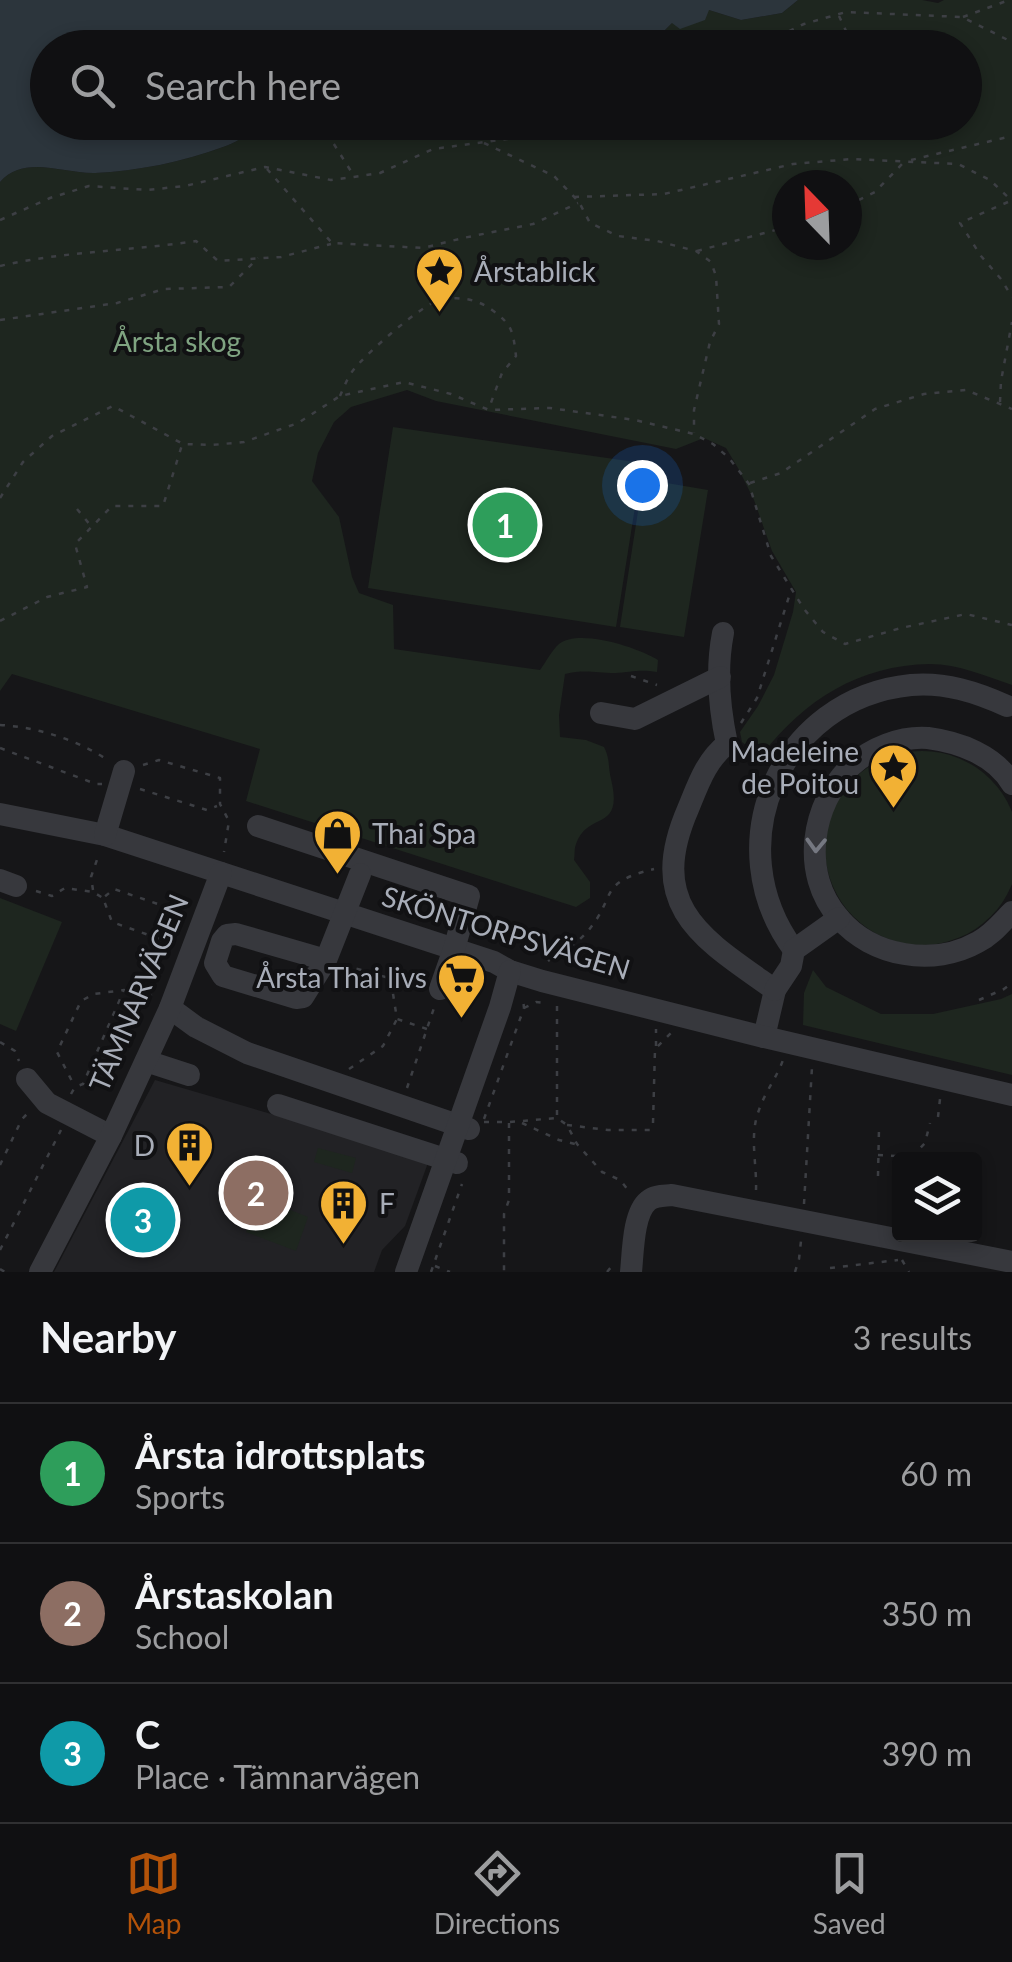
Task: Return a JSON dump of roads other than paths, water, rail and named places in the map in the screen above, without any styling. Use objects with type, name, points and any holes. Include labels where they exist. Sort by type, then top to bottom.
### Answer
[{"type":"street","points":[[723,633],[717,662],[728,744],[712,756],[704,772],[680,827],[672,866],[684,911],[702,935],[775,990]]},
{"type":"street","points":[[601,713],[635,719],[720,677]]},
{"type":"street","points":[[794,950],[778,928],[766,898],[760,866],[760,833],[766,800],[798,743],[822,720],[849,703],[880,691],[912,685],[945,686],[977,693],[1007,706]]},
{"type":"street","points":[[1012,784],[997,766],[951,741],[920,738],[890,743],[862,757],[839,778],[823,804],[815,834],[816,866],[825,895],[839,918],[866,941],[895,953],[927,957],[951,953],[990,935],[1012,912]]},
{"type":"street","points":[[105,835],[122,778]]},
{"type":"street","name":"SKÖNTORPSVÄGEN","points":[[0,814],[105,835],[494,962],[516,973],[1012,1095]]},
{"type":"street","points":[[258,826],[468,896],[454,949],[430,988]]},
{"type":"street","name":"TÄMNARVÄGEN","points":[[40,1272],[146,1061],[221,874]]},
{"type":"street","points":[[326,960],[360,874]]},
{"type":"street","points":[[764,1037],[775,990],[791,966],[794,950],[839,918]]},
{"type":"street","points":[[406,1272],[470,1126],[516,973]]},
{"type":"street","points":[[170,1008],[196,1027],[247,1053],[470,1126]]},
{"type":"street","points":[[146,1061],[189,1075]]},
{"type":"street","name":"TÄMNARVÄGEN","points":[[27,1079],[47,1103],[111,1136]]},
{"type":"street","points":[[278,1105],[452,1161]]},
{"type":"street","points":[[426,1268],[452,1161]]},
{"type":"street","points":[[631,1272],[640,1212],[648,1200],[672,1195],[1012,1262]]},
{"type":"place","name":"Årstablick","points":[[439,314]]},
{"type":"place","name":"Årsta idrottsplats","points":[[505,525]]},
{"type":"place","name":"Madeleine de Poitou","points":[[894,810]]},
{"type":"place","name":"Thai Spa","points":[[337,876]]},
{"type":"place","name":"Årsta Thai livs","points":[[462,1020]]},
{"type":"place","name":"D","points":[[190,1188]]},
{"type":"place","name":"Årstaskolan","points":[[256,1193]]},
{"type":"place","name":"C","points":[[143,1220]]},
{"type":"place","name":"F","points":[[344,1246]]},
{"type":"park label","name":"Årsta skog","points":[[177,342]]}]
